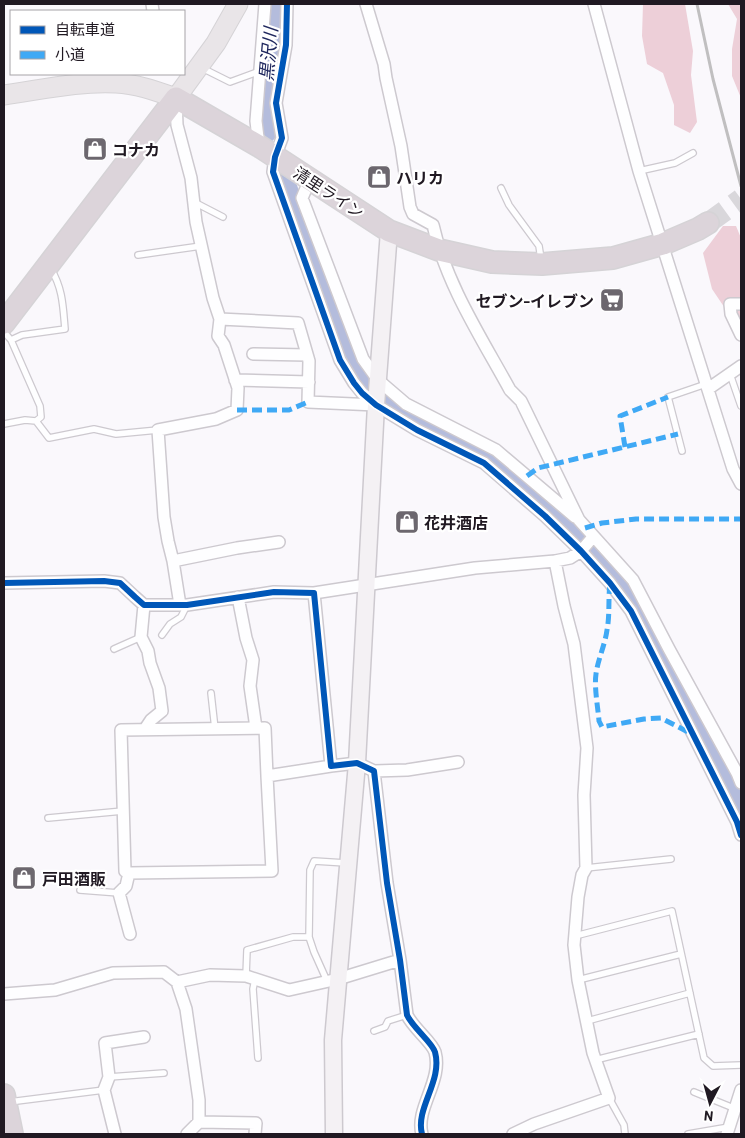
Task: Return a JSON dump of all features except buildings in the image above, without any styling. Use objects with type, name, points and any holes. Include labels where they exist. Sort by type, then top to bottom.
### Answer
[{"type":"highway","name":"清里ライン","points":[[176,98],[267,151],[389,231],[439,250],[492,262],[542,264],[613,258],[663,244],[708,223]]},
{"type":"highway","points":[[7,332],[48,265],[176,98]]},
{"type":"highway","points":[[5,1098],[12,1134]]},
{"type":"main road","points":[[4,95],[88,83],[117,83],[141,87],[176,98],[193,68],[216,43],[238,4]]},
{"type":"street","points":[[265,4],[256,122],[273,172],[325,285],[363,359],[378,380],[406,404],[452,437],[545,516],[587,544],[633,580],[661,653],[737,822],[741,835]]},
{"type":"street","points":[[267,151],[282,138],[276,103],[286,45],[287,4]]},
{"type":"street","points":[[366,4],[384,64],[401,146],[410,207],[413,214],[433,225],[439,250],[456,291],[510,390],[522,401],[579,520],[587,544],[610,583],[661,653],[737,773],[741,783]]},
{"type":"street","points":[[594,4],[639,171],[733,469],[741,484]]},
{"type":"street","points":[[176,98],[178,125],[191,178],[200,246],[220,319],[218,336],[224,344],[238,388],[237,410],[216,419],[158,430],[164,517],[184,605]]},
{"type":"street","points":[[310,178],[302,198],[325,285],[340,360],[354,383],[376,405],[417,430],[452,437],[496,450],[579,520]]},
{"type":"street","points":[[334,1134],[333,980],[348,863],[356,763],[376,405],[389,231]]},
{"type":"street","points":[[741,304],[730,304],[731,314],[741,335]]},
{"type":"street","points":[[220,319],[298,323],[310,361],[308,402],[376,405]]},
{"type":"street","points":[[253,354],[307,355]]},
{"type":"street","points":[[707,386],[741,366]]},
{"type":"street","points":[[235,380],[308,382]]},
{"type":"street","points":[[515,490],[527,476]]},
{"type":"street","points":[[173,561],[237,548],[279,542]]},
{"type":"street","points":[[4,583],[104,581],[120,583],[144,605],[184,605],[274,592],[314,593],[475,568],[555,561],[570,558],[587,544]]},
{"type":"street","points":[[513,1134],[534,1124],[609,1098],[595,1060],[578,980],[574,945],[578,897],[582,875],[586,868],[584,795],[587,748],[574,644],[555,561]]},
{"type":"street","points":[[314,593],[331,766]]},
{"type":"street","points":[[238,596],[246,638],[253,660],[250,686],[256,728]]},
{"type":"street","points":[[144,605],[141,637],[148,651],[150,663],[159,688],[162,711],[145,730]]},
{"type":"street","points":[[256,728],[265,728],[272,871],[129,873],[125,871],[121,730],[256,728]]},
{"type":"street","points":[[267,776],[356,763],[374,771],[407,770],[458,762]]},
{"type":"street","points":[[374,771],[387,883],[407,1016],[434,1049],[437,1062],[435,1078],[420,1127],[422,1134]]},
{"type":"street","points":[[129,873],[126,886],[119,893],[130,934]]},
{"type":"street","points":[[177,982],[210,975],[251,977],[289,990],[333,980],[400,960]]},
{"type":"street","points":[[4,994],[55,990],[113,973],[164,972],[177,982],[186,1009],[200,1100],[199,1122],[187,1134]]},
{"type":"street","points":[[115,1134],[104,1090],[109,1077],[105,1043],[144,1037]]},
{"type":"street","points":[[728,1131],[741,1090]]},
{"type":"street","points":[[199,1122],[256,1123],[255,1134]]},
{"type":"lane","points":[[193,68],[230,82],[260,71]]},
{"type":"lane","points":[[639,171],[675,163],[693,153]]},
{"type":"lane","points":[[501,188],[509,205],[539,246],[542,264]]},
{"type":"lane","points":[[194,202],[223,218]]},
{"type":"lane","points":[[138,255],[200,246]]},
{"type":"lane","points":[[4,332],[22,335],[65,329],[62,298],[58,284],[48,265]]},
{"type":"lane","points":[[4,424],[25,420],[36,421],[41,417],[40,406],[7,332]]},
{"type":"lane","points":[[730,374],[741,406]]},
{"type":"lane","points":[[682,451],[668,397],[707,386]]},
{"type":"lane","points":[[36,421],[49,438],[94,429],[116,434],[158,430]]},
{"type":"lane","points":[[162,635],[170,624],[181,617],[184,605]]},
{"type":"lane","points":[[114,649],[141,637]]},
{"type":"lane","points":[[211,693],[215,729]]},
{"type":"lane","points":[[48,818],[124,811]]},
{"type":"lane","points":[[586,868],[672,859]]},
{"type":"lane","points":[[333,980],[314,952],[309,937],[310,870],[314,861],[348,863]]},
{"type":"lane","points":[[80,890],[119,893]]},
{"type":"lane","points":[[575,936],[672,912],[704,1058],[713,1066],[741,1065]]},
{"type":"lane","points":[[258,1058],[254,989],[247,950],[293,936],[309,937]]},
{"type":"lane","points":[[578,980],[682,954]]},
{"type":"lane","points":[[587,1021],[690,993]]},
{"type":"lane","points":[[374,1031],[384,1027],[388,1021],[407,1016]]},
{"type":"lane","points":[[595,1060],[699,1034]]},
{"type":"lane","points":[[109,1077],[164,1072]]},
{"type":"lane","points":[[5,1098],[104,1090]]},
{"type":"lane","points":[[694,1092],[738,1104]]},
{"type":"lane","points":[[609,1098],[624,1125],[625,1134]]},
{"type":"lane","points":[[688,1134],[728,1131]]},
{"type":"shaded area","points":[[643,4],[685,4],[693,51],[691,75],[697,122],[690,133],[674,125],[674,105],[663,73],[647,64],[642,36]]},
{"type":"shaded area","points":[[728,4],[741,4],[741,98],[732,76],[732,49],[737,19]]},
{"type":"shaded area","points":[[723,226],[736,226],[741,238],[741,332],[712,289],[703,253]]},
{"type":"waterway","name":"黒沢川","points":[[267,133],[263,111],[273,4]]},
{"type":"waterway","name":"黒沢川","points":[[285,180],[345,346],[360,378],[396,407],[479,452],[507,473],[595,552],[624,584],[741,812]]},
{"type":"tunnel","points":[[708,223],[741,199]]},
{"type":"railway","points":[[697,4],[713,79],[741,186]]},
{"type":"marked path","points":[[625,447],[620,416],[668,397]]},
{"type":"marked path","points":[[237,410],[289,410],[308,402]]},
{"type":"marked path","points":[[527,476],[538,468],[678,434]]},
{"type":"marked path","points":[[585,528],[602,523],[636,519],[741,519]]},
{"type":"marked path","points":[[610,584],[608,624],[596,679],[599,721],[602,727],[644,719],[661,718],[692,734]]},
{"type":"cycle path","points":[[287,4],[286,45],[276,103],[282,138],[275,157],[273,172],[340,360],[354,383],[376,405],[417,430],[484,463],[545,516],[610,583],[631,611],[737,822],[741,835]]},
{"type":"cycle path","points":[[4,583],[104,581],[120,583],[144,605],[187,605],[274,592],[314,593],[331,766],[357,763],[374,771],[387,883],[407,1015],[435,1052],[435,1073],[422,1114],[422,1134]]},
{"type":"place","name":"コナカ","points":[[95,149]]},
{"type":"place","name":"ハリカ","points":[[379,177]]},
{"type":"place","name":"セブン-イレブン","points":[[612,300]]},
{"type":"place","name":"花井酒店","points":[[407,522]]},
{"type":"place","name":"戸田酒販","points":[[24,878]]}]
